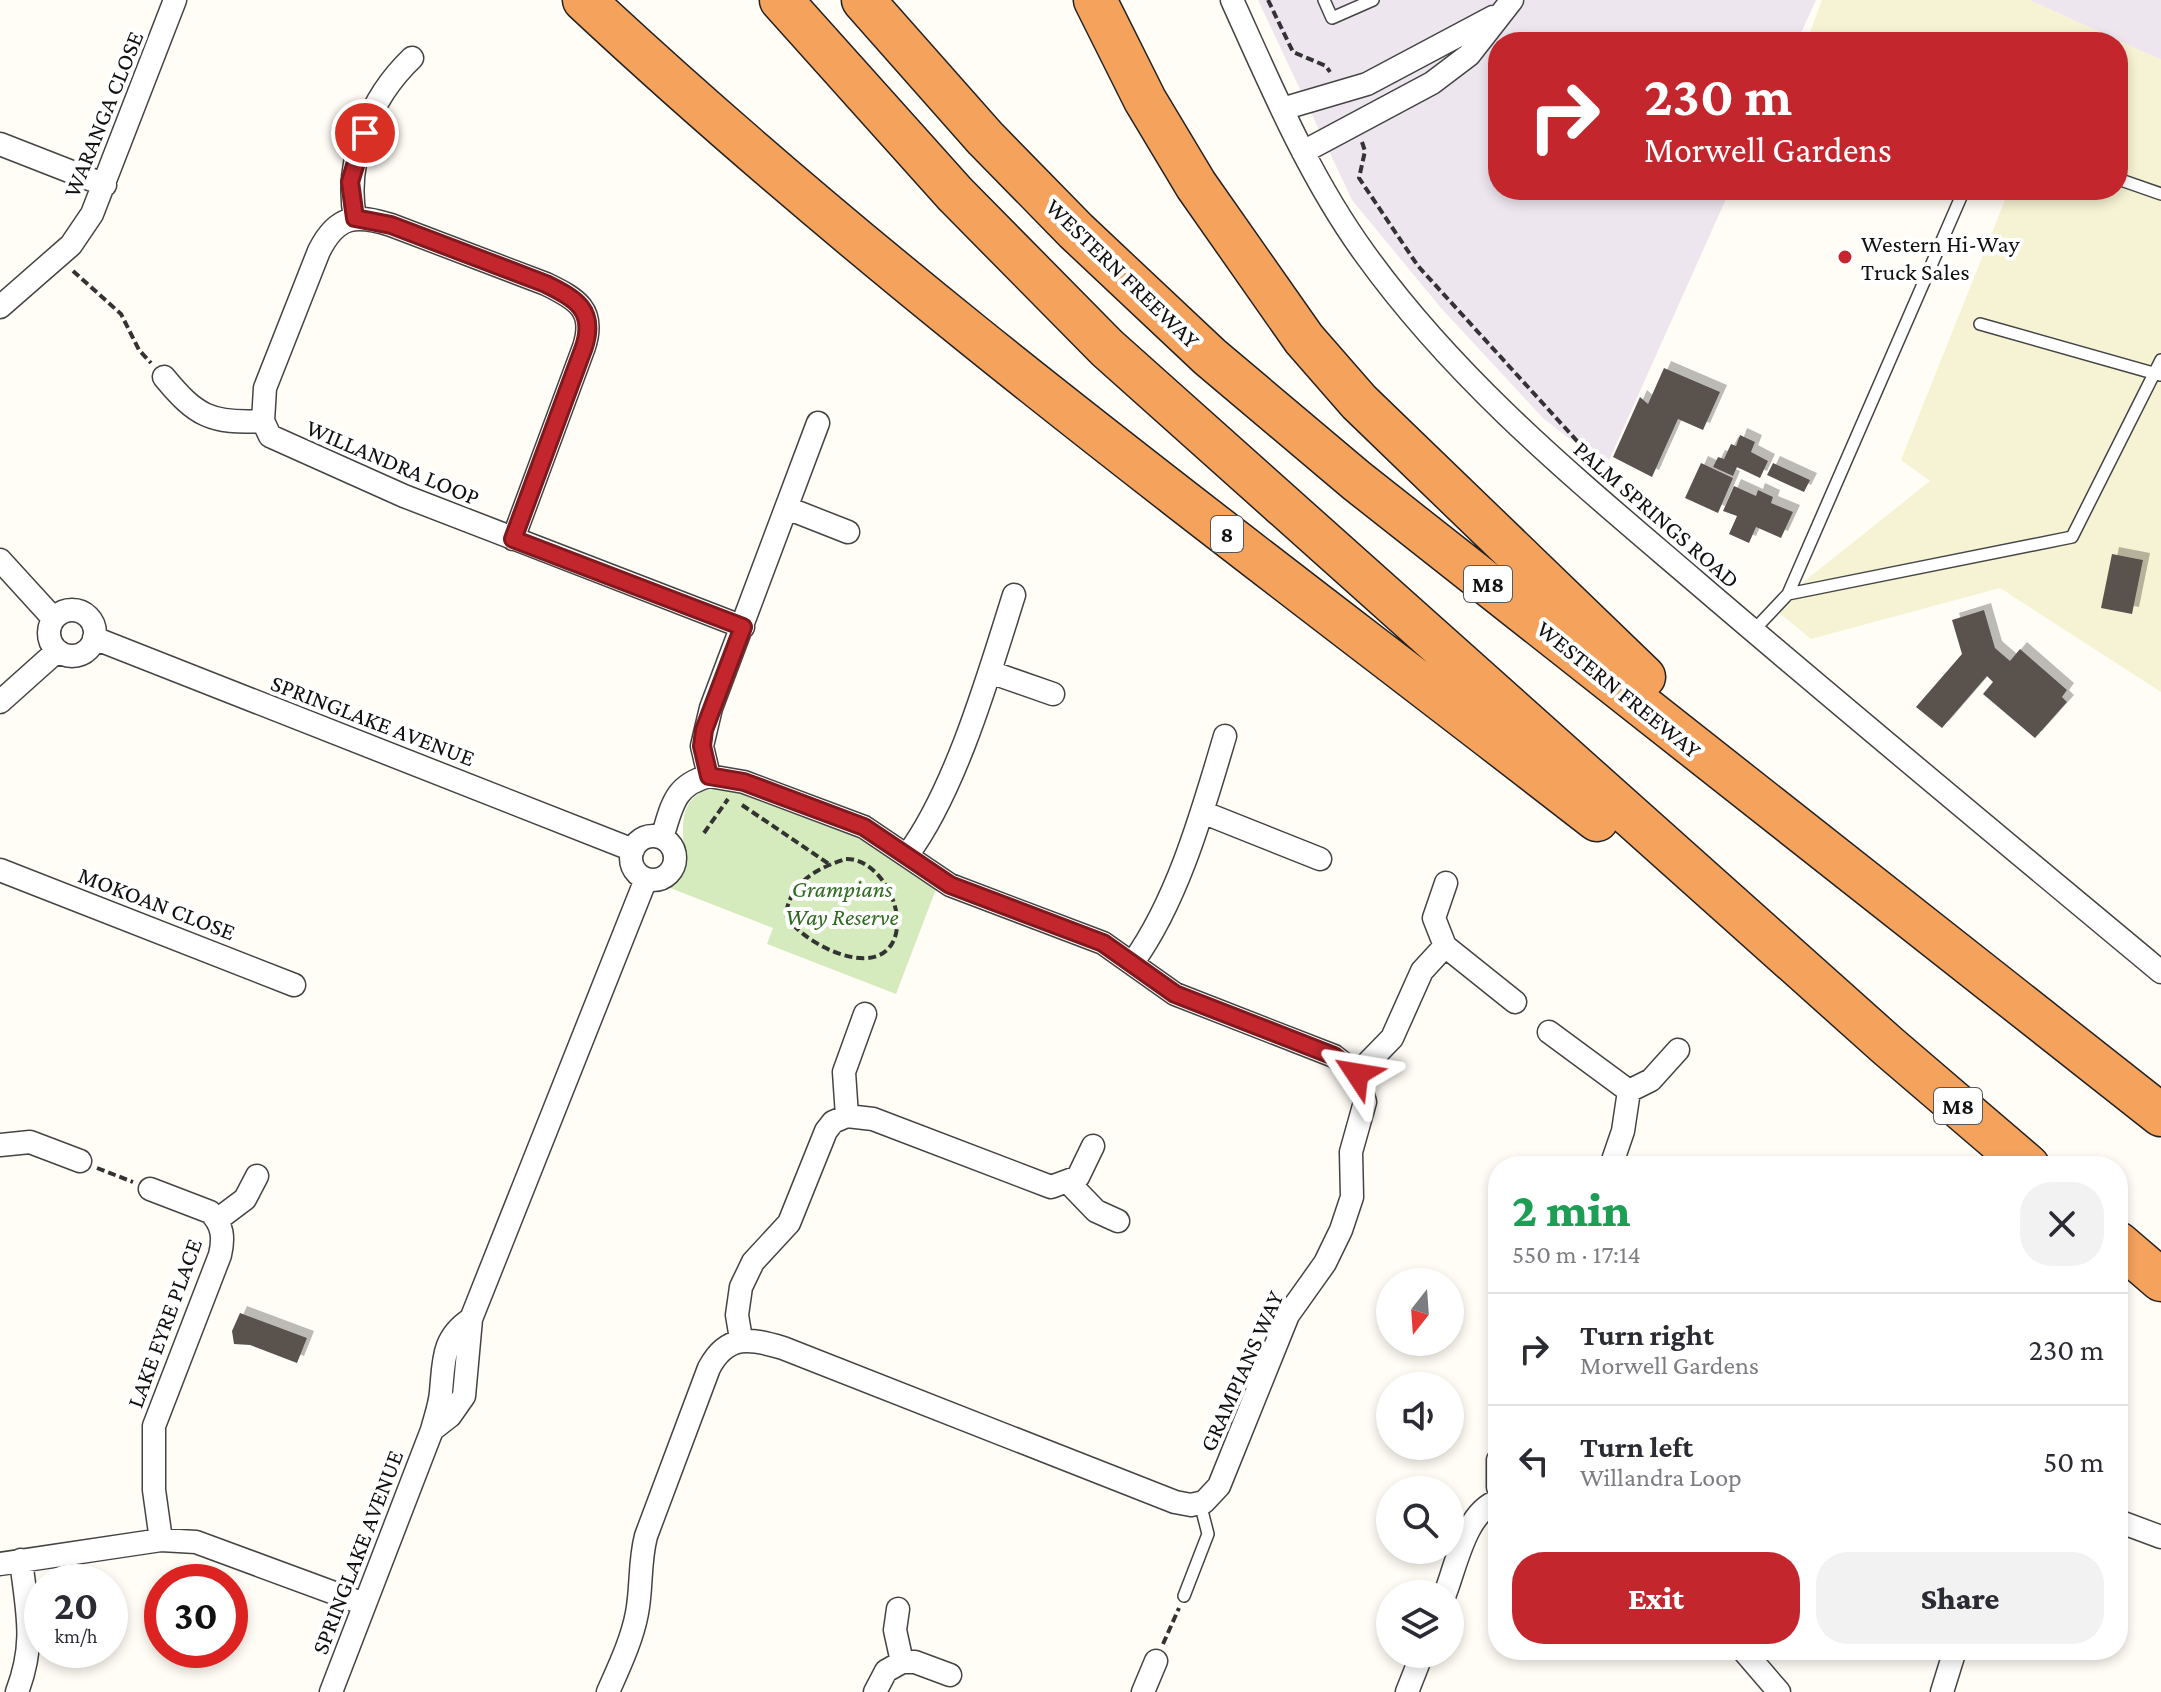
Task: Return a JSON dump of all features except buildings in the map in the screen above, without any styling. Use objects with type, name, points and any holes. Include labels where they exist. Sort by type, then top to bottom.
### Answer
[{"type":"highway","name":"8","points":[[584,0],[712,119],[987,348],[1888,1046]]},
{"type":"highway","name":"M8","points":[[781,0],[955,194],[1107,348],[1888,1046],[2016,1156]]},
{"type":"highway","name":"WESTERN FREEWAY","points":[[863,0],[985,138],[1076,231],[1210,357],[1369,491],[2161,1115]]},
{"type":"highway","points":[[1095,0],[1145,100],[1196,185],[1304,339],[1359,402],[1709,739],[2161,1115]]},
{"type":"highway","points":[[2128,1252],[2161,1280]]},
{"type":"street","name":"WARANGA CLOSE","points":[[0,307],[71,245],[88,222],[175,0]]},
{"type":"street","name":"PALM SPRINGS ROAD","points":[[1232,0],[1303,152],[1364,253],[1455,366],[1588,491],[2161,972]]},
{"type":"street","points":[[1282,109],[1367,84],[1422,57],[1508,5]]},
{"type":"street","points":[[1303,152],[1432,83],[1469,55],[1508,5]]},
{"type":"street","points":[[355,218],[350,182],[355,156],[387,82],[412,58]]},
{"type":"street","points":[[0,144],[105,185]]},
{"type":"street","points":[[164,377],[189,407],[204,416],[239,422],[263,421],[265,388],[319,251],[334,228],[355,218],[391,225],[546,284],[566,294],[587,316],[590,330],[513,539]]},
{"type":"street","name":"WILLANDRA LOOP","points":[[263,421],[270,436],[281,444],[513,539],[743,627]]},
{"type":"street","points":[[709,776],[702,746],[704,730],[818,423]]},
{"type":"street","points":[[787,508],[848,532]]},
{"type":"street","points":[[0,560],[53,618]]},
{"type":"street","points":[[908,854],[928,827],[990,672],[1014,595]]},
{"type":"street","points":[[68,610],[77,610],[92,621],[94,638],[89,649],[79,655],[68,656],[57,651],[50,641],[48,630],[53,618],[68,610]]},
{"type":"street","name":"SPRINGLAKE AVENUE","points":[[94,638],[633,850]]},
{"type":"street","points":[[0,702],[57,651]]},
{"type":"street","points":[[990,672],[1053,694]]},
{"type":"street","points":[[1133,962],[1154,929],[1202,812],[1225,736]]},
{"type":"street","points":[[662,838],[677,795],[689,781],[709,776],[744,782],[864,827],[950,885],[1092,938],[1133,962],[1175,994],[1334,1056],[1357,1074],[1392,1038],[1422,971],[1445,946]]},
{"type":"street","points":[[1202,812],[1320,859]]},
{"type":"street","points":[[645,838],[662,838],[675,853],[674,866],[666,877],[646,879],[635,871],[633,850],[645,838]]},
{"type":"street","name":"MOKOAN CLOSE","points":[[0,870],[294,985]]},
{"type":"street","name":"SPRINGLAKE AVENUE","points":[[331,1692],[432,1430],[440,1398],[444,1353],[456,1329],[471,1319],[646,879]]},
{"type":"street","points":[[1446,883],[1434,918],[1445,946],[1515,1002]]},
{"type":"street","points":[[847,1116],[844,1072],[865,1014]]},
{"type":"street","points":[[1549,1032],[1629,1091]]},
{"type":"street","points":[[1629,1091],[1651,1080],[1678,1050]]},
{"type":"street","name":"GRAMPIANS WAY","points":[[1200,1503],[1219,1486],[1288,1315],[1325,1263],[1349,1211],[1351,1152],[1365,1102],[1357,1074]]},
{"type":"street","points":[[1614,1156],[1623,1131],[1629,1091]]},
{"type":"street","points":[[741,1339],[737,1315],[747,1275],[789,1223],[826,1131],[833,1122],[847,1116],[873,1119],[1041,1184],[1069,1183],[1084,1168],[1093,1146]]},
{"type":"street","points":[[0,1145],[30,1142],[80,1161]]},
{"type":"street","name":"LAKE EYRE PLACE","points":[[217,1220],[245,1199],[257,1176]]},
{"type":"street","points":[[1069,1183],[1096,1211],[1118,1221]]},
{"type":"street","name":"LAKE EYRE PLACE","points":[[150,1189],[203,1208],[217,1220],[223,1238],[220,1255],[154,1426],[154,1490],[161,1540]]},
{"type":"street","points":[[608,1692],[633,1629],[639,1592],[639,1562],[651,1522],[709,1368],[724,1347],[741,1339],[783,1348],[1175,1502],[1200,1503]]},
{"type":"street","points":[[1451,1580],[1475,1520],[1488,1506]]},
{"type":"street","points":[[2128,1525],[2161,1537]]},
{"type":"street","points":[[17,1692],[29,1661],[10,1562],[161,1540],[196,1542],[364,1604]]},
{"type":"street","points":[[898,1609],[895,1630],[902,1662]]},
{"type":"street","points":[[1752,1660],[1779,1692]]},
{"type":"street","points":[[1942,1692],[1952,1660]]},
{"type":"street","points":[[1143,1692],[1156,1661]]},
{"type":"street","points":[[875,1692],[886,1671],[902,1662],[915,1662],[950,1675]]},
{"type":"street","points":[[1407,1692],[1416,1668]]},
{"type":"lane","points":[[1324,0],[1332,18],[1373,0]]},
{"type":"lane","points":[[2128,182],[2161,194]]},
{"type":"lane","points":[[1753,631],[1788,594],[1960,200]]},
{"type":"lane","points":[[1980,324],[2158,374]]},
{"type":"lane","points":[[1788,594],[2072,537],[2158,374],[2161,360]]},
{"type":"lane","points":[[1184,1596],[1208,1534],[1200,1503]]},
{"type":"path","points":[[1268,0],[1293,52],[1326,66],[1342,91]]},
{"type":"path","points":[[1357,123],[1365,151],[1359,178],[1418,266],[1608,475],[1642,505]]},
{"type":"path","points":[[65,264],[121,314],[139,350],[164,377]]},
{"type":"path","points":[[704,833],[730,797],[829,864]]},
{"type":"path","points":[[846,859],[862,861],[871,865],[887,887],[894,909],[894,930],[890,947],[884,952],[844,955],[814,943],[792,926],[786,915],[790,899],[805,879],[829,864],[846,859]]},
{"type":"path","points":[[80,1161],[150,1189]]},
{"type":"path","points":[[1156,1661],[1184,1596]]},
{"type":"shaded area","points":[[1258,0],[1816,0],[1802,32],[1488,32],[1488,200],[1726,200],[1606,467],[1543,418],[1441,308],[1352,200]]},
{"type":"shaded area","points":[[1822,0],[2029,0],[2099,32],[1810,32]]},
{"type":"shaded area","points":[[2029,0],[2161,0],[2161,60],[2128,45],[2128,32],[2099,32]]},
{"type":"shaded area","points":[[2128,45],[2161,60],[2161,692],[2000,588],[1811,639],[1772,607],[1930,481],[1901,460],[2005,200],[2128,200]]},
{"type":"green space","name":"Grampians Way Reserve","points":[[714,786],[755,796],[877,844],[936,889],[896,994],[767,944],[773,928],[665,886],[677,873],[682,860],[687,806],[697,795]]},
{"type":"place","name":"Western Hi-Way Truck Sales","points":[[1845,257]]},
{"type":"route","points":[[365,133],[355,156],[350,182],[355,218],[366,217],[391,225],[546,284],[566,294],[587,316],[590,330],[513,539],[743,627],[704,730],[702,746],[709,776],[721,775],[744,782],[864,827],[950,885],[1103,943],[1175,994],[1334,1056],[1357,1074]]}]
